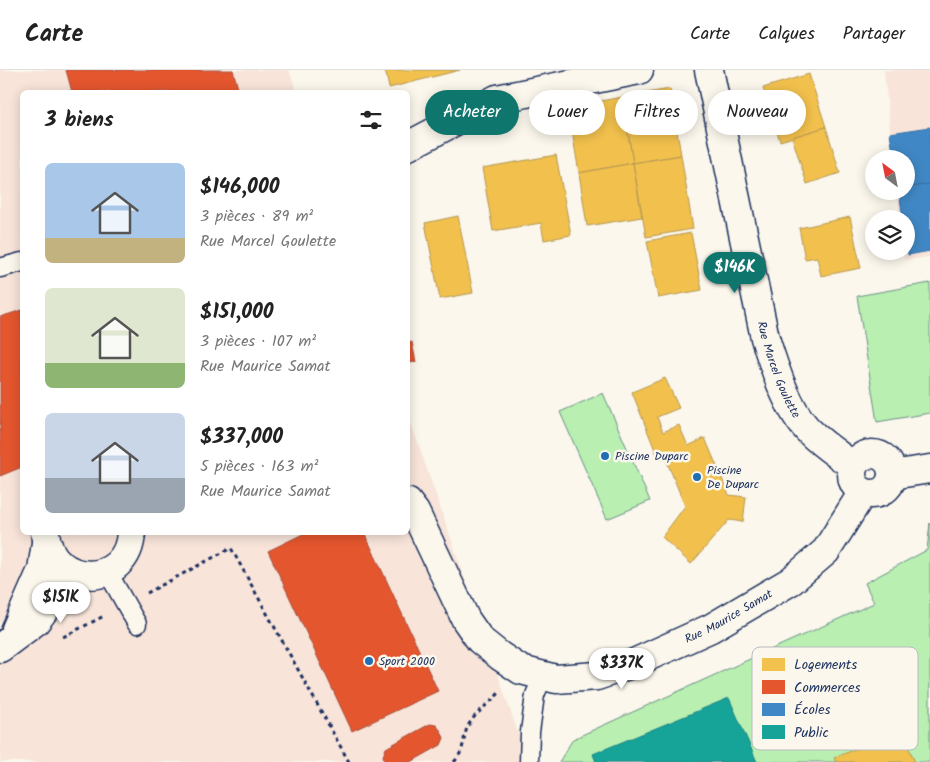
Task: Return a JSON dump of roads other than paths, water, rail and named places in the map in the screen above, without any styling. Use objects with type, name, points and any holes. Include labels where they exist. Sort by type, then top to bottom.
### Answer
[{"type":"street","points":[[410,145],[497,99],[639,70]]},
{"type":"street","name":"Rue Marcel Goulette","points":[[709,70],[765,338],[777,376],[809,432],[853,466]]},
{"type":"street","points":[[864,455],[880,455],[887,460],[891,467],[892,476],[890,483],[885,489],[870,494],[863,492],[853,481],[853,466],[864,455]]},
{"type":"street","points":[[892,476],[930,469]]},
{"type":"street","name":"Rue Maurice Samat","points":[[410,506],[415,512],[466,620],[480,640],[500,656],[532,673],[556,679],[597,676],[634,663],[711,628],[791,581],[826,551],[863,492]]},
{"type":"street","points":[[46,538],[52,556],[61,566],[84,575],[96,575],[107,571],[123,558],[134,535]]},
{"type":"street","points":[[6,642],[42,570],[46,538]]},
{"type":"street","points":[[6,642],[36,622],[73,572]]},
{"type":"lane","points":[[0,268],[20,263]]},
{"type":"lane","points":[[107,571],[137,624]]},
{"type":"lane","points":[[529,762],[530,732],[535,695],[532,673]]},
{"type":"place","name":"Piscine Duparc","points":[[605,456]]},
{"type":"place","name":"Piscine De Duparc","points":[[697,477]]},
{"type":"place","name":"Sport 2000","points":[[369,661]]}]
